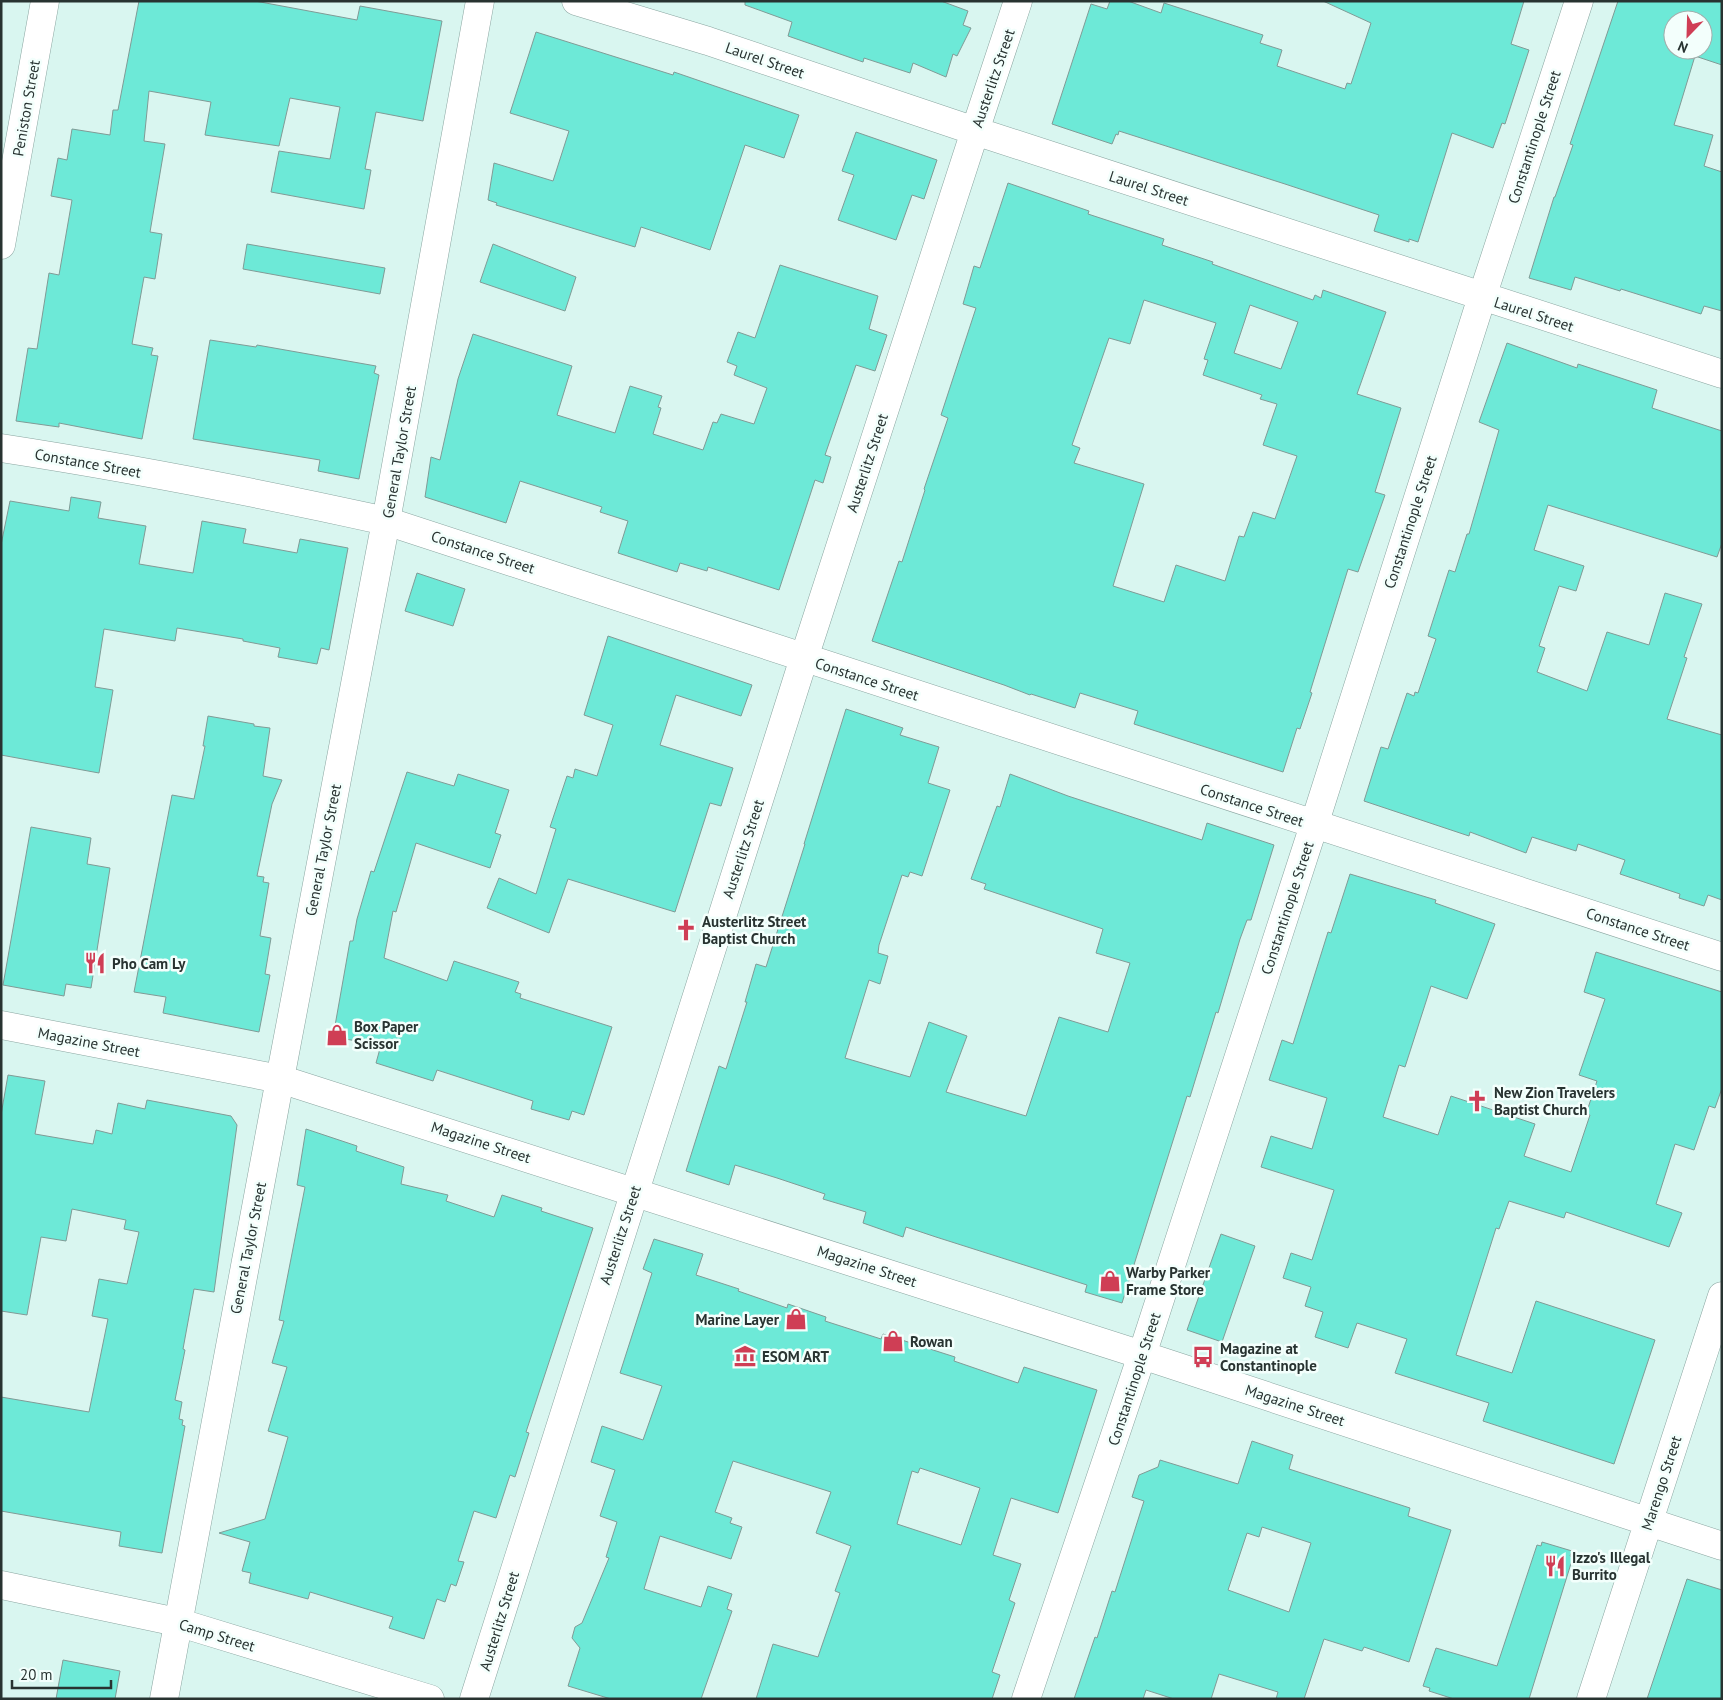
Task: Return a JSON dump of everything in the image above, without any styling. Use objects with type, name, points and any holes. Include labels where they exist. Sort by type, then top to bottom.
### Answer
[{"type":"street","name":"Peniston Street","points":[[1,245],[45,1]]},
{"type":"street","name":"General Taylor Street","points":[[164,1699],[386,521],[480,1]]},
{"type":"street","name":"Laurel Street","points":[[576,1],[708,41],[975,131],[1722,374]]},
{"type":"street","name":"Austerlitz Street","points":[[474,1699],[804,658],[1018,1]]},
{"type":"street","name":"Constantinople Street","points":[[1026,1699],[1142,1355],[1579,1]]},
{"type":"street","name":"Constance Street","points":[[1,448],[255,492],[386,521],[1722,957]]},
{"type":"street","name":"Magazine Street","points":[[1,1026],[280,1079],[1142,1355],[1722,1546]]},
{"type":"street","name":"Marengo Street","points":[[1591,1699],[1722,1296]]},
{"type":"street","name":"Camp Street","points":[[1,1585],[177,1622],[430,1699]]},
{"type":"building","points":[[139,1],[255,1],[357,20],[360,6],[442,21],[423,121],[376,112],[365,169],[371,170],[364,209],[271,192],[279,151],[330,159],[340,107],[290,98],[279,146],[205,135],[211,102],[149,91],[144,141],[165,144],[150,232],[162,234],[155,279],[144,277],[132,344],[153,348],[151,355],[158,356],[142,439],[59,423],[59,427],[16,421],[28,348],[37,349],[49,273],[59,275],[72,200],[51,196],[58,158],[67,160],[72,129],[110,135],[113,110],[118,110]]},
{"type":"building","points":[[745,1],[941,1],[968,11],[963,25],[971,28],[957,56],[953,54],[946,77],[913,63],[910,73],[864,58],[863,62],[788,36],[792,22],[745,5]]},
{"type":"building","points":[[1110,1],[1128,1],[1161,13],[1164,3],[1263,35],[1260,43],[1282,50],[1277,66],[1345,89],[1347,83],[1351,84],[1371,23],[1323,1],[1524,1],[1511,44],[1529,50],[1505,124],[1502,123],[1493,148],[1452,133],[1418,242],[1409,239],[1409,242],[1374,231],[1379,215],[1119,131],[1112,144],[1052,124],[1091,4],[1107,9]]},
{"type":"building","points":[[1618,1],[1722,1],[1722,65],[1707,60],[1713,60],[1713,10],[1663,10],[1663,60],[1694,60],[1674,125],[1713,135],[1704,166],[1722,172],[1722,311],[1704,306],[1701,314],[1575,277],[1571,290],[1529,278],[1554,197],[1573,145],[1570,144]]},
{"type":"building","points":[[536,32],[673,75],[674,72],[799,115],[784,158],[745,145],[710,250],[641,227],[635,247],[496,205],[497,203],[488,200],[494,163],[553,181],[569,131],[510,113]]},
{"type":"building","points":[[856,132],[937,160],[924,199],[912,195],[896,240],[838,220],[854,175],[842,171]]},
{"type":"building","points":[[1008,183],[1089,211],[1088,214],[1164,239],[1162,245],[1313,300],[1315,295],[1321,298],[1323,290],[1386,312],[1357,394],[1401,408],[1375,492],[1385,495],[1358,572],[1348,569],[1310,692],[1312,693],[1300,729],[1297,728],[1283,772],[1134,724],[1138,711],[1080,693],[1075,708],[1030,695],[872,641],[899,561],[902,562],[948,418],[941,415],[976,308],[963,304],[974,266],[980,268]],"holes":[[[1144,300],[1216,323],[1204,359],[1208,360],[1203,375],[1262,395],[1260,399],[1277,404],[1263,445],[1297,456],[1275,519],[1253,512],[1244,537],[1239,536],[1225,581],[1176,565],[1164,602],[1113,586],[1144,484],[1074,463],[1080,448],[1072,445],[1109,338],[1130,344]],[[1250,305],[1298,322],[1281,369],[1234,353]]]},
{"type":"building","points":[[247,244],[385,268],[380,294],[243,269]]},
{"type":"building","points":[[493,244],[576,277],[565,311],[480,282]]},
{"type":"building","points":[[780,265],[878,296],[869,329],[887,335],[875,371],[856,365],[825,455],[831,457],[823,483],[815,480],[779,590],[708,567],[707,571],[680,563],[677,572],[618,553],[628,521],[600,512],[602,507],[520,481],[506,523],[425,497],[431,457],[440,460],[458,379],[473,334],[572,366],[557,415],[615,433],[630,386],[662,396],[658,407],[661,408],[653,434],[703,450],[713,422],[717,423],[721,414],[754,424],[767,388],[734,375],[737,366],[727,362],[738,332],[755,338]]},
{"type":"building","points":[[210,340],[256,347],[257,345],[376,366],[374,373],[379,375],[359,479],[318,471],[320,460],[193,439]]},
{"type":"building","points":[[1507,343],[1577,368],[1578,364],[1657,390],[1652,408],[1722,431],[1722,543],[1717,557],[1548,505],[1534,550],[1584,566],[1576,591],[1559,586],[1539,646],[1545,648],[1537,672],[1587,691],[1607,632],[1649,645],[1665,593],[1702,604],[1684,657],[1687,658],[1667,719],[1722,735],[1722,900],[1708,895],[1704,906],[1679,898],[1680,894],[1620,874],[1625,860],[1578,844],[1576,851],[1532,837],[1526,853],[1470,832],[1469,836],[1364,801],[1381,747],[1388,749],[1407,693],[1414,696],[1415,692],[1418,693],[1436,639],[1428,636],[1449,570],[1455,572],[1467,534],[1469,534],[1499,430],[1479,422]]},
{"type":"building","points":[[71,497],[101,502],[98,518],[146,526],[139,564],[193,573],[202,521],[246,529],[243,543],[297,553],[300,539],[348,548],[329,650],[321,648],[317,664],[278,657],[280,648],[243,641],[243,639],[177,628],[175,641],[104,629],[95,687],[113,690],[99,773],[1,755],[1,545],[10,501],[69,511]]},
{"type":"building","points":[[417,573],[465,589],[453,626],[405,611]]},
{"type":"building","points":[[608,636],[752,685],[741,716],[676,695],[660,745],[733,768],[721,806],[710,803],[675,912],[568,879],[549,933],[487,908],[499,878],[536,894],[556,829],[550,827],[567,776],[573,778],[575,769],[597,776],[613,725],[584,715]]},
{"type":"building","points":[[846,709],[903,728],[900,735],[939,747],[928,783],[950,790],[922,876],[910,872],[908,877],[902,875],[879,945],[878,953],[888,956],[880,984],[869,980],[845,1058],[910,1077],[929,1022],[967,1036],[946,1092],[1026,1116],[1059,1017],[1108,1032],[1130,963],[1096,953],[1103,929],[984,889],[986,884],[971,879],[997,806],[1000,807],[1010,774],[1068,796],[1202,840],[1207,823],[1274,845],[1251,920],[1247,920],[1240,939],[1190,1097],[1187,1096],[1122,1303],[1085,1292],[1087,1285],[906,1227],[903,1237],[863,1223],[866,1212],[823,1199],[825,1194],[735,1165],[729,1185],[686,1171],[719,1066],[726,1069],[747,1002],[745,1002],[756,964],[766,967]]},
{"type":"building","points":[[208,716],[270,728],[263,776],[282,780],[272,804],[257,876],[264,877],[263,882],[269,883],[260,936],[271,938],[265,974],[270,975],[259,1032],[163,1013],[166,997],[134,992],[172,795],[194,799],[205,746],[203,746]]},
{"type":"building","points":[[407,772],[454,786],[458,774],[509,790],[495,833],[501,835],[490,868],[416,843],[396,912],[393,911],[384,958],[447,981],[454,961],[519,982],[515,992],[521,994],[520,998],[612,1027],[584,1115],[572,1111],[569,1120],[531,1109],[533,1101],[437,1070],[433,1081],[376,1063],[381,1045],[333,1037],[350,941],[353,941],[357,919],[371,871],[374,872]]},
{"type":"building","points":[[31,827],[91,838],[87,864],[110,868],[91,988],[66,984],[64,996],[3,985]]},
{"type":"building","points":[[1350,874],[1436,900],[1435,903],[1495,924],[1467,999],[1431,986],[1405,1067],[1399,1065],[1383,1117],[1438,1135],[1451,1096],[1535,1124],[1524,1156],[1571,1172],[1590,1115],[1586,1114],[1597,1081],[1579,1075],[1605,999],[1584,992],[1596,952],[1722,992],[1722,1088],[1715,1108],[1709,1106],[1694,1150],[1675,1144],[1656,1204],[1682,1213],[1669,1247],[1566,1212],[1564,1218],[1509,1201],[1499,1229],[1496,1228],[1456,1355],[1512,1373],[1536,1301],[1655,1340],[1614,1464],[1483,1421],[1489,1403],[1395,1373],[1407,1339],[1357,1323],[1348,1348],[1315,1337],[1323,1312],[1305,1306],[1311,1287],[1283,1278],[1291,1253],[1312,1260],[1334,1190],[1261,1167],[1271,1136],[1312,1149],[1327,1098],[1269,1080],[1282,1040],[1293,1044],[1328,932],[1331,933]]},
{"type":"building","points":[[8,1075],[45,1081],[35,1134],[93,1144],[96,1130],[112,1134],[118,1103],[145,1109],[147,1100],[231,1116],[237,1125],[214,1292],[194,1289],[183,1349],[185,1350],[175,1400],[182,1402],[179,1419],[183,1420],[182,1425],[185,1426],[162,1553],[119,1546],[121,1532],[1,1511],[1,1397],[89,1412],[108,1319],[92,1316],[99,1279],[127,1284],[139,1232],[124,1229],[126,1220],[72,1209],[66,1241],[41,1237],[27,1315],[1,1311],[1,1115]]},
{"type":"building","points":[[306,1129],[357,1146],[356,1151],[404,1167],[401,1184],[448,1195],[446,1201],[494,1217],[502,1195],[542,1208],[541,1211],[593,1228],[526,1432],[529,1433],[515,1477],[510,1475],[496,1518],[474,1511],[458,1561],[464,1562],[456,1586],[451,1584],[445,1602],[437,1599],[424,1639],[389,1628],[393,1617],[310,1592],[308,1599],[249,1583],[251,1573],[242,1571],[250,1542],[219,1533],[265,1519],[288,1437],[268,1431],[287,1367],[272,1363],[284,1321],[279,1320],[305,1187],[297,1185]]},
{"type":"building","points":[[1221,1234],[1255,1246],[1222,1342],[1187,1330]]},
{"type":"building","points":[[654,1239],[703,1254],[696,1275],[787,1308],[788,1304],[826,1317],[825,1321],[881,1339],[883,1334],[955,1357],[954,1361],[1018,1383],[1024,1367],[1097,1390],[1058,1513],[1011,1498],[993,1555],[1021,1564],[1009,1600],[1015,1603],[992,1672],[1000,1675],[992,1699],[756,1699],[773,1644],[818,1657],[840,1593],[835,1591],[851,1546],[816,1533],[831,1492],[733,1461],[715,1512],[732,1518],[730,1523],[742,1527],[731,1559],[660,1536],[644,1589],[701,1607],[708,1586],[732,1594],[727,1609],[732,1611],[701,1699],[611,1699],[568,1686],[580,1648],[572,1638],[575,1627],[582,1623],[609,1558],[606,1557],[617,1522],[600,1516],[615,1470],[591,1462],[602,1426],[643,1440],[662,1386],[620,1373],[652,1273],[643,1269]],"holes":[[[920,1468],[980,1488],[961,1545],[897,1524],[912,1471],[918,1473]]]},
{"type":"building","points":[[1252,1441],[1293,1455],[1289,1469],[1410,1508],[1408,1516],[1451,1530],[1409,1662],[1364,1647],[1362,1651],[1324,1639],[1304,1699],[1276,1699],[1278,1692],[1219,1674],[1211,1699],[1174,1699],[1146,1690],[1143,1699],[1074,1699],[1112,1591],[1115,1592],[1144,1501],[1132,1497],[1139,1475],[1158,1467],[1160,1460],[1238,1484]],"holes":[[[1262,1527],[1311,1543],[1289,1612],[1228,1590],[1247,1533],[1259,1537]]]},
{"type":"building","points":[[1542,1542],[1572,1551],[1570,1556],[1573,1557],[1529,1699],[1454,1699],[1429,1691],[1430,1688],[1423,1686],[1436,1648],[1497,1666],[1537,1545],[1541,1546]]},
{"type":"building","points":[[1687,1579],[1722,1590],[1722,1699],[1647,1699]]},
{"type":"building","points":[[63,1660],[120,1671],[115,1699],[56,1699]]},
{"type":"place","name":"Austerlitz Street Baptist Church","points":[[686,930]]},
{"type":"place","name":"Pho Cam Ly","points":[[95,963]]},
{"type":"place","name":"Box Paper Scissor","points":[[337,1035]]},
{"type":"place","name":"New Zion Travelers Baptist Church","points":[[1477,1101]]},
{"type":"place","name":"Warby Parker Frame Store","points":[[1110,1281]]},
{"type":"place","name":"Marine Layer","points":[[796,1319]]},
{"type":"place","name":"Rowan","points":[[893,1341]]},
{"type":"place","name":"ESOM ART","points":[[745,1356]]},
{"type":"place","name":"Magazine at Constantinople","points":[[1203,1357]]},
{"type":"place","name":"Izzo's Illegal Burrito","points":[[1555,1566]]}]
